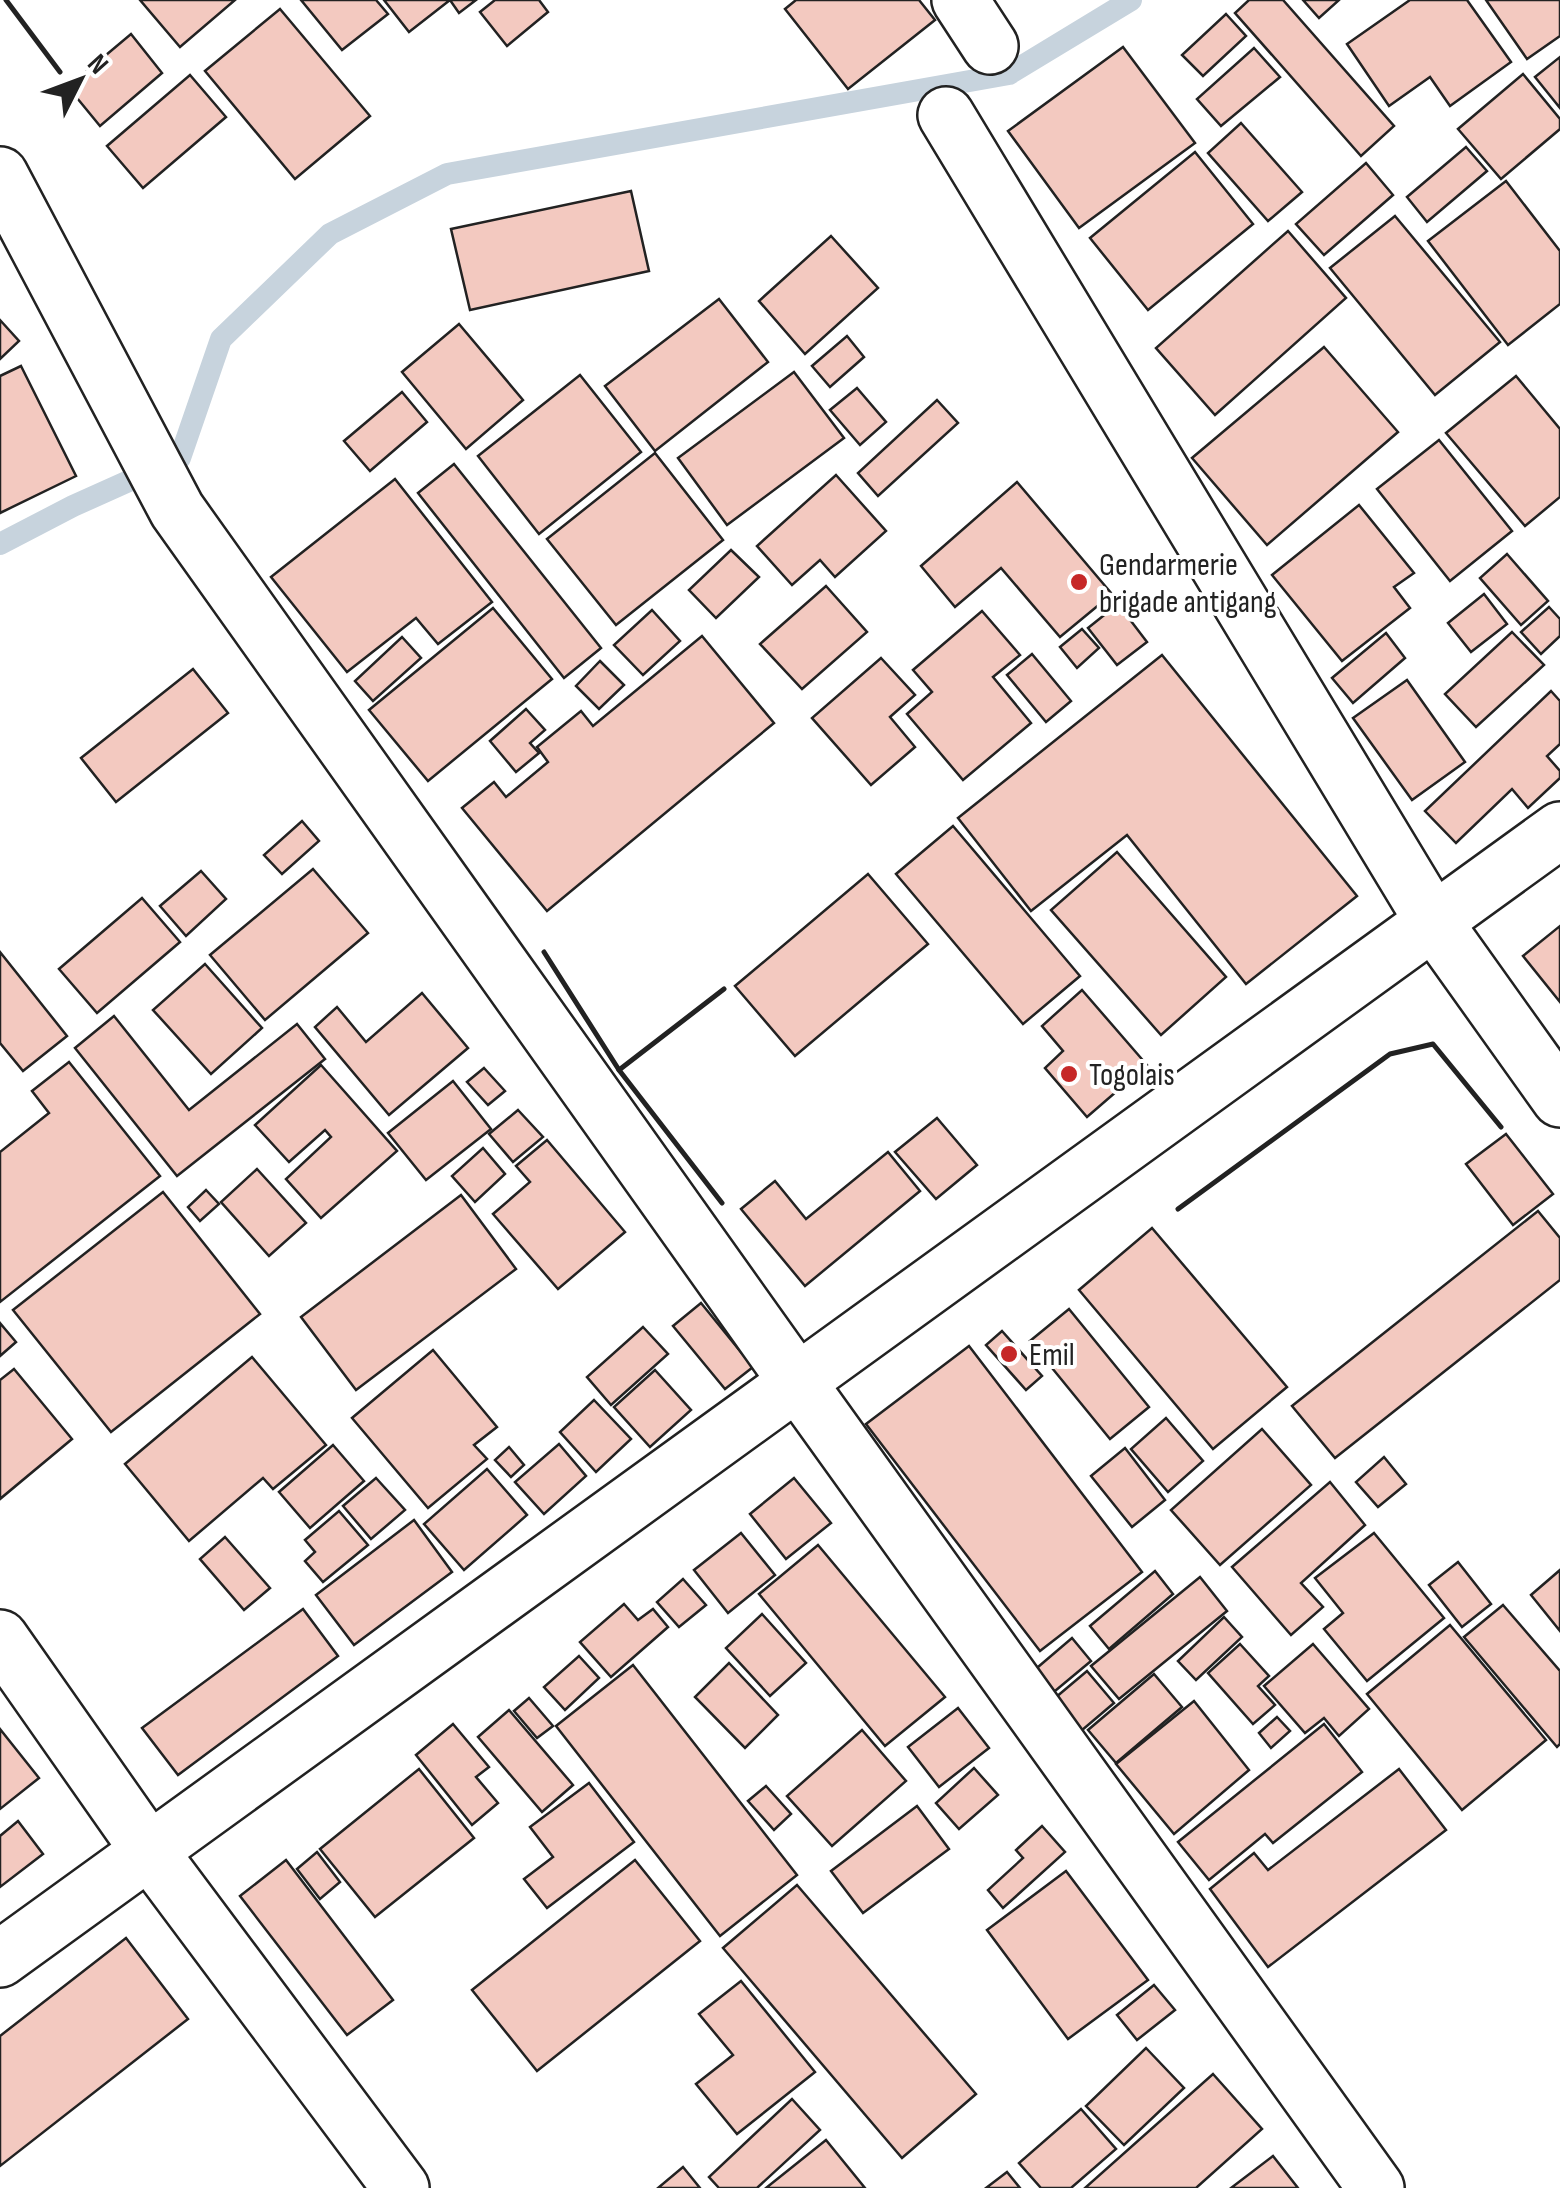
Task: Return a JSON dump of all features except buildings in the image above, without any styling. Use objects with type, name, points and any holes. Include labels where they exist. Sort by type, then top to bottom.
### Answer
[{"type":"street","points":[[960,0],[990,46]]},
{"type":"street","points":[[946,116],[1433,921],[1560,1099]]},
{"type":"street","points":[[0,175],[178,510],[1376,2188]]},
{"type":"street","points":[[0,1959],[1560,830]]},
{"type":"street","points":[[0,1638],[150,1852],[402,2188]]},
{"type":"waterway","points":[[0,544],[180,458],[221,339],[330,234],[447,174],[1009,74],[1131,0]]},
{"type":"wall","points":[[6,0],[60,72]]},
{"type":"wall","points":[[544,952],[619,1070],[722,1203]]},
{"type":"wall","points":[[619,1070],[724,989]]},
{"type":"wall","points":[[1178,1209],[1390,1054],[1433,1044],[1501,1127]]},
{"type":"place","name":"Gendarmerie brigade antigang","points":[[1079,582]]},
{"type":"place","name":"Togolais","points":[[1069,1074]]},
{"type":"place","name":"Emil","points":[[1009,1354]]}]
